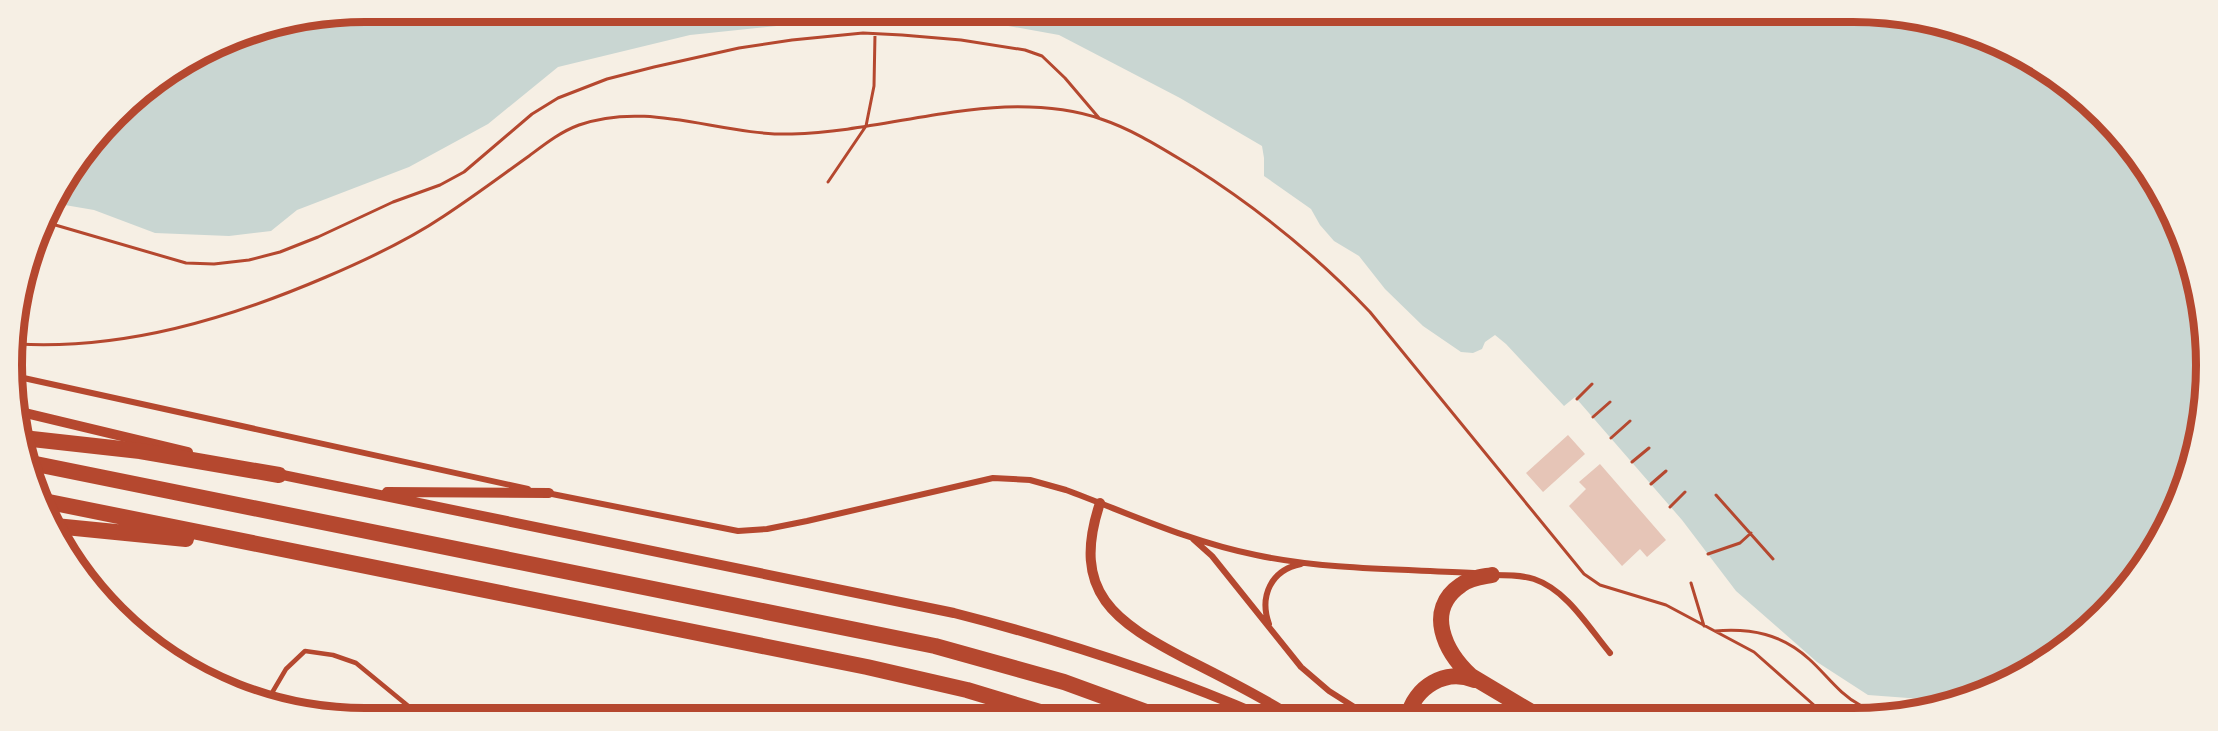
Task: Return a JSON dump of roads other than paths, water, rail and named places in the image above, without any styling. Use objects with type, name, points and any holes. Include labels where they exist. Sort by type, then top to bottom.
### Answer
[{"type":"highway","points":[[31,439],[140,451],[279,475]]},
{"type":"highway","points":[[37,464],[935,646],[1064,682],[1135,708]]},
{"type":"highway","points":[[51,503],[877,670],[967,690],[1027,708]]},
{"type":"highway","points":[[63,527],[290,551]]},
{"type":"highway","points":[[1492,574],[1472,579],[1453,592],[1442,613],[1443,635],[1462,668],[1480,683],[1524,708]]},
{"type":"highway","points":[[1411,708],[1419,694],[1437,680],[1448,676],[1458,676],[1480,683]]},
{"type":"street","points":[[23,378],[549,494],[738,531],[807,521],[993,478],[1012,478],[1047,484],[1190,537],[1253,555],[1310,564],[1527,577],[1551,588],[1567,602],[1610,653]]},
{"type":"street","points":[[26,413],[279,475],[954,613],[1036,634],[1123,662],[1243,708]]},
{"type":"street","points":[[353,490],[549,494]]},
{"type":"street","points":[[1100,502],[1090,537],[1090,560],[1097,588],[1113,611],[1123,622],[1152,641],[1278,708]]},
{"type":"street","points":[[1190,537],[1212,556],[1301,667],[1315,680],[1357,708]]},
{"type":"street","points":[[1273,631],[1268,622],[1264,602],[1270,583],[1277,574],[1285,569],[1310,564]]},
{"type":"lane","points":[[271,695],[286,669],[305,651],[333,655],[356,663],[411,708]]}]
